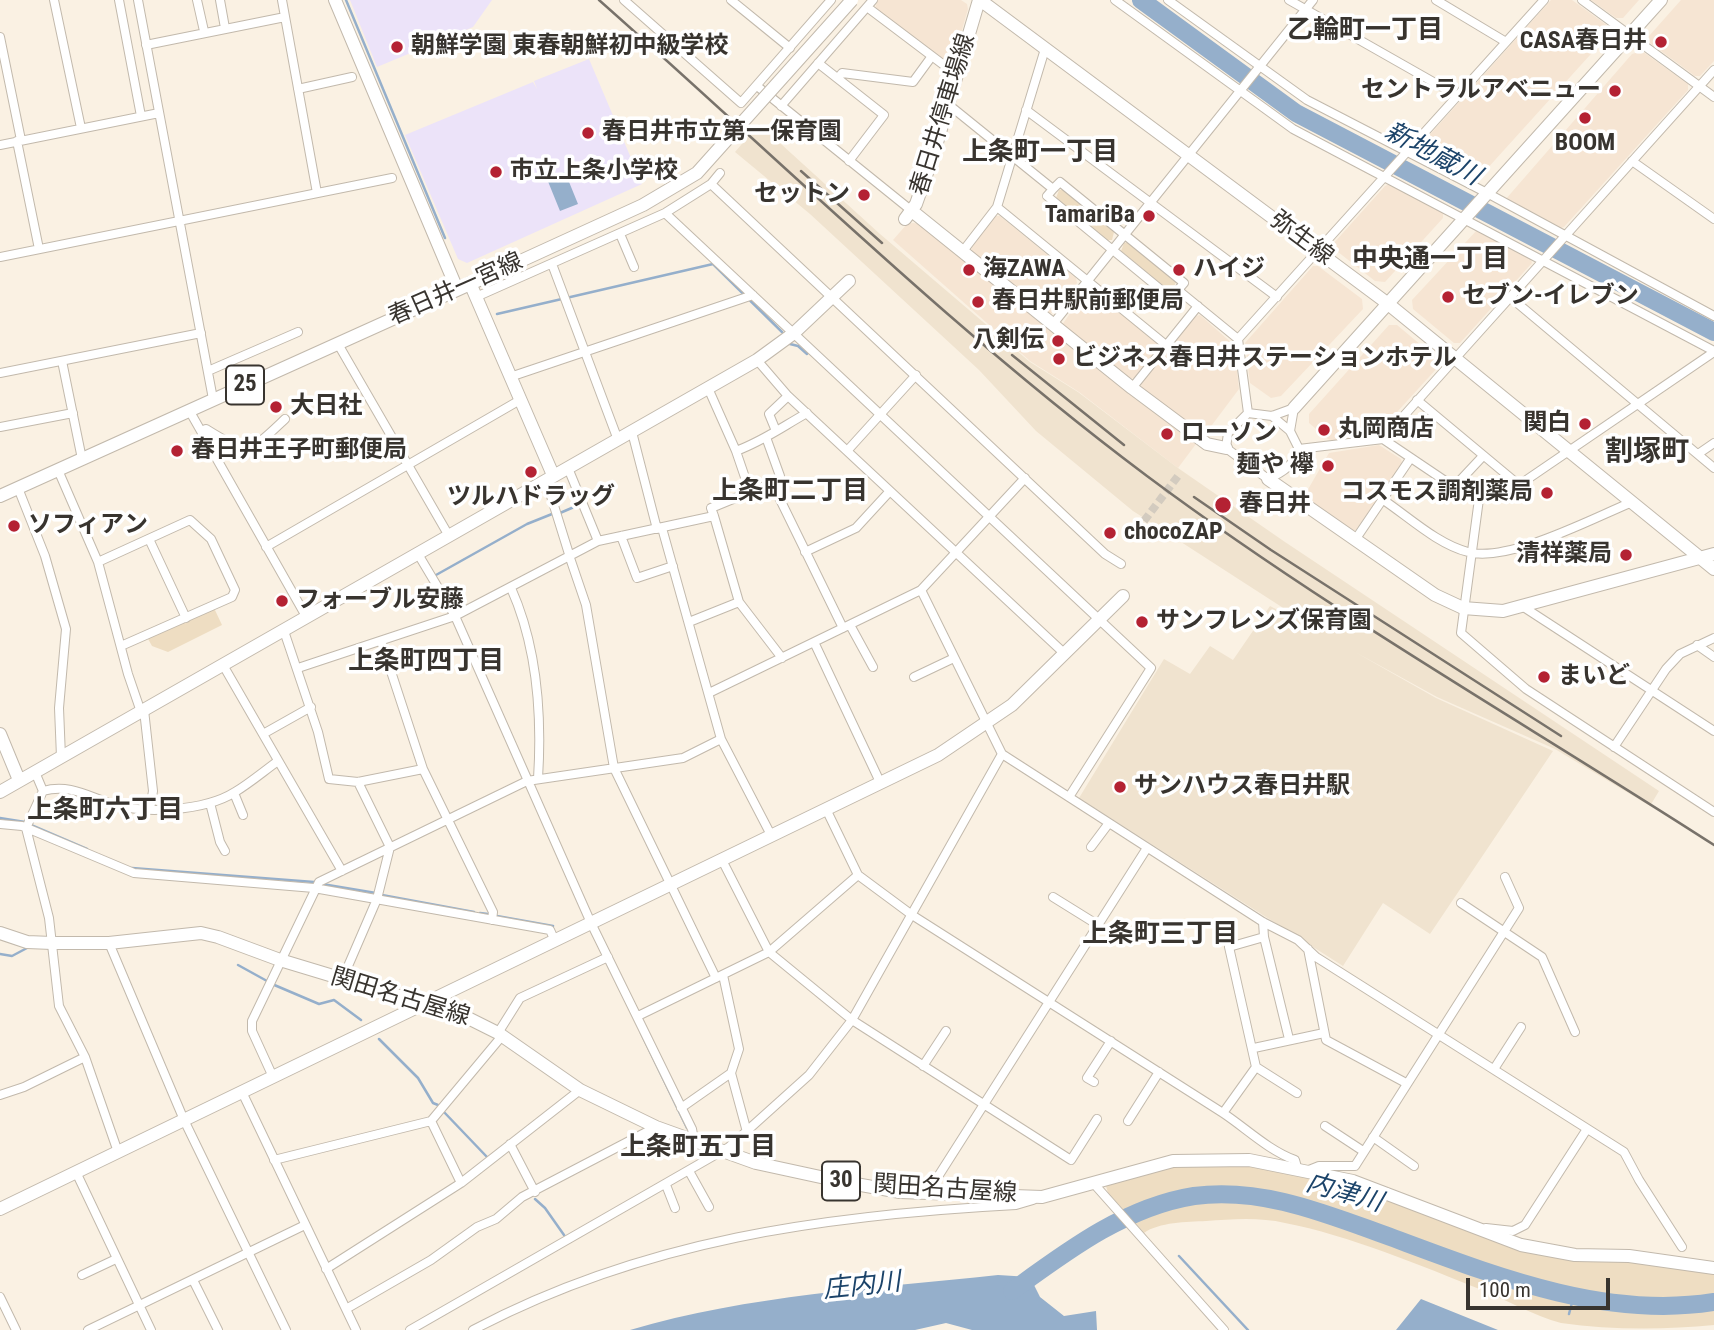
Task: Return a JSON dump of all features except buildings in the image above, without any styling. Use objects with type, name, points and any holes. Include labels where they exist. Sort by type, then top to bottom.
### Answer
[{"type":"street","points":[[54,0],[80,128]]},
{"type":"street","points":[[118,0],[141,116]]},
{"type":"street","points":[[138,0],[213,399]]},
{"type":"street","points":[[197,0],[204,32]]},
{"type":"street","points":[[220,0],[225,28]]},
{"type":"street","points":[[282,0],[317,193]]},
{"type":"street","points":[[335,0],[457,289]]},
{"type":"street","points":[[624,0],[741,103],[831,0]]},
{"type":"street","points":[[731,0],[790,48]]},
{"type":"street","name":"春日井一宮線","points":[[0,496],[643,205],[697,173],[852,0]]},
{"type":"street","name":"弥生線","points":[[980,0],[1387,303],[1714,569]]},
{"type":"street","name":"春日井停車場線","points":[[980,0],[949,105],[908,215],[963,251],[1132,388],[1207,444],[1226,448]]},
{"type":"street","points":[[1115,0],[1293,129],[1544,258],[1714,351],[1508,493],[1479,499],[1453,488],[1383,439]]},
{"type":"street","points":[[1168,0],[1257,68],[1307,100],[1404,156],[1714,316]]},
{"type":"street","points":[[1289,0],[1458,96]]},
{"type":"street","points":[[1053,324],[1312,0]]},
{"type":"street","points":[[1436,0],[1506,42]]},
{"type":"street","points":[[1238,339],[1544,0]]},
{"type":"street","points":[[1582,0],[1714,97]]},
{"type":"street","points":[[1248,413],[1272,416],[1294,408],[1661,0]]},
{"type":"street","points":[[781,106],[870,3],[957,75]]},
{"type":"street","points":[[146,45],[285,17]]},
{"type":"street","points":[[0,37],[38,249]]},
{"type":"street","points":[[963,251],[997,207],[1045,48]]},
{"type":"street","points":[[838,78],[842,73],[913,82],[932,56]]},
{"type":"street","points":[[818,62],[884,116],[849,161]]},
{"type":"street","points":[[1298,449],[1383,439],[1714,70]]},
{"type":"street","points":[[298,89],[352,77]]},
{"type":"street","points":[[757,86],[849,161],[908,215]]},
{"type":"street","points":[[949,105],[1053,189]]},
{"type":"street","points":[[1026,110],[1277,297]]},
{"type":"street","points":[[0,145],[159,113]]},
{"type":"street","points":[[1632,161],[1714,219]]},
{"type":"street","points":[[476,297],[665,213],[711,184],[720,173]]},
{"type":"street","points":[[0,257],[392,178]]},
{"type":"street","points":[[1060,182],[1184,283],[1171,298],[1047,196],[1053,189],[1060,182]]},
{"type":"street","points":[[711,184],[1025,478],[1121,564]]},
{"type":"street","points":[[997,207],[1166,345]]},
{"type":"street","points":[[665,213],[1151,668],[1069,797]]},
{"type":"street","points":[[620,234],[634,267]]},
{"type":"street","points":[[552,264],[618,440]]},
{"type":"street","points":[[0,792],[757,360],[794,333],[849,281]]},
{"type":"street","points":[[470,283],[520,400],[549,478],[586,605],[614,768],[670,885],[719,976],[739,1049],[731,1073],[747,1132]]},
{"type":"street","points":[[1178,290],[1238,339],[1248,413]]},
{"type":"street","points":[[510,377],[753,295]]},
{"type":"street","points":[[1510,298],[1714,468]]},
{"type":"street","points":[[1132,388],[1198,306]]},
{"type":"street","points":[[208,370],[298,332]]},
{"type":"street","points":[[0,373],[201,333]]},
{"type":"street","points":[[338,344],[449,536]]},
{"type":"street","points":[[757,360],[788,396],[1065,654]]},
{"type":"street","points":[[62,361],[82,459]]},
{"type":"street","points":[[847,451],[916,375]]},
{"type":"street","points":[[708,388],[736,451],[750,492]]},
{"type":"street","points":[[776,431],[769,414],[788,396]]},
{"type":"street","points":[[267,547],[520,400]]},
{"type":"street","points":[[1417,400],[1520,485]]},
{"type":"street","points":[[1290,431],[1294,408]]},
{"type":"street","points":[[189,410],[307,618]]},
{"type":"street","points":[[0,427],[73,413]]},
{"type":"street","points":[[736,451],[767,440],[776,431],[807,413]]},
{"type":"street","points":[[1248,413],[1228,433],[1226,448],[1435,595],[1463,608],[1486,611],[1522,606],[1714,554]]},
{"type":"street","points":[[1268,479],[1283,472],[1296,458],[1298,449],[1290,431],[1272,416]]},
{"type":"street","points":[[201,431],[206,429],[226,442],[246,448],[257,445],[285,419]]},
{"type":"street","points":[[632,432],[722,739],[771,835]]},
{"type":"street","points":[[767,440],[780,476],[774,485]]},
{"type":"street","points":[[1698,454],[1714,443]]},
{"type":"street","points":[[1453,488],[1483,456]]},
{"type":"street","points":[[1355,540],[1410,459]]},
{"type":"street","points":[[568,468],[598,541]]},
{"type":"street","points":[[58,470],[98,562],[121,646],[143,711],[153,790],[150,809]]},
{"type":"street","points":[[709,693],[921,590],[1025,478]]},
{"type":"street","points":[[774,485],[772,483],[711,509],[739,602],[782,658]]},
{"type":"street","points":[[774,485],[805,552],[873,667]]},
{"type":"street","points":[[18,488],[45,556],[66,629],[59,708],[61,757]]},
{"type":"street","points":[[805,552],[856,528],[890,491]]},
{"type":"street","points":[[1382,499],[1444,542],[1471,553],[1515,550],[1630,503]]},
{"type":"street","points":[[1479,499],[1461,633],[1526,689],[1714,812]]},
{"type":"street","points":[[298,668],[455,616],[598,541],[714,516]]},
{"type":"street","points":[[98,562],[190,520],[211,539],[235,590],[232,597],[121,646]]},
{"type":"street","points":[[621,536],[637,578],[673,566]]},
{"type":"street","points":[[149,539],[187,618]]},
{"type":"street","points":[[418,554],[455,616],[591,923],[638,1016],[694,1140]]},
{"type":"street","points":[[510,588],[529,636],[540,743],[538,779]]},
{"type":"street","points":[[921,590],[1002,754],[1624,1152],[1682,1247]]},
{"type":"street","points":[[0,1209],[938,755],[987,724],[1065,654],[1123,596]]},
{"type":"street","points":[[689,622],[739,602]]},
{"type":"street","points":[[1522,606],[1714,731]]},
{"type":"street","points":[[284,631],[310,707],[329,779],[358,782],[423,769]]},
{"type":"street","points":[[1614,747],[1673,661],[1697,645],[1714,638]]},
{"type":"street","points":[[381,640],[423,769],[492,912],[492,920]]},
{"type":"street","points":[[814,642],[880,782]]},
{"type":"street","points":[[1697,645],[1714,657]]},
{"type":"street","points":[[914,677],[954,659]]},
{"type":"street","points":[[223,665],[342,871]]},
{"type":"street","points":[[263,734],[310,707]]},
{"type":"street","points":[[0,734],[19,780]]},
{"type":"street","points":[[273,1077],[251,1031],[252,1021],[319,882],[527,781],[683,758],[722,739]]},
{"type":"street","points":[[410,1330],[689,1171],[747,1132],[808,1075],[852,1020],[1002,754]]},
{"type":"street","points":[[43,791],[54,788],[73,789],[111,804],[150,809],[186,808],[210,803],[234,793],[278,761]]},
{"type":"street","points":[[35,772],[43,791],[26,828],[49,918],[59,1006],[85,1057],[118,1152]]},
{"type":"street","points":[[342,980],[377,899],[390,847],[358,782]]},
{"type":"street","points":[[234,793],[243,815]]},
{"type":"street","points":[[210,803],[225,851]]},
{"type":"street","points":[[826,809],[858,876],[912,915],[1223,1113],[1273,1151],[1295,1160],[1303,1169],[1318,1166],[1355,1166],[1519,908],[1505,877]]},
{"type":"street","points":[[1091,847],[1109,823]]},
{"type":"street","points":[[0,824],[26,828],[134,873],[314,888],[550,930],[555,941]]},
{"type":"street","points":[[939,1175],[1147,848]]},
{"type":"street","points":[[722,860],[769,952],[852,1020],[1070,1160],[1097,1119]]},
{"type":"street","points":[[638,1016],[769,952],[858,876]]},
{"type":"street","points":[[1053,897],[1098,925]]},
{"type":"street","points":[[1461,903],[1542,957],[1575,1032]]},
{"type":"street","points":[[1263,922],[1264,937],[1289,1039]]},
{"type":"street","name":"関田名古屋線","points":[[0,933],[27,942],[52,943],[110,943],[201,933],[342,980],[462,1015],[500,1034],[580,1090],[656,1127],[719,1151],[768,1166],[900,1192],[1042,1197],[1095,1185],[1163,1163],[1190,1159],[1249,1160],[1303,1169],[1380,1189],[1463,1225],[1521,1245],[1561,1253],[1629,1256],[1714,1268]]},
{"type":"street","points":[[1223,1113],[1256,1067],[1254,1048],[1229,947],[1264,937]]},
{"type":"street","points":[[110,943],[184,1120],[286,1330]]},
{"type":"street","points":[[1308,948],[1326,1040],[1406,1083]]},
{"type":"street","points":[[274,1160],[431,1121],[500,1034],[520,998],[608,957]]},
{"type":"street","points":[[1494,1069],[1521,1027]]},
{"type":"street","points":[[923,1066],[946,1031]]},
{"type":"street","points":[[1254,1048],[1324,1033]]},
{"type":"street","points":[[1094,1082],[1087,1078],[1111,1041]]},
{"type":"street","points":[[0,1095],[24,1087],[85,1057]]},
{"type":"street","points":[[1256,1067],[1297,1093]]},
{"type":"street","points":[[1128,1121],[1159,1072]]},
{"type":"street","points":[[681,1108],[731,1073]]},
{"type":"street","points":[[326,1269],[461,1184],[580,1090]]},
{"type":"street","points":[[242,1092],[356,1330]]},
{"type":"street","points":[[431,1121],[461,1184]]},
{"type":"street","points":[[1325,1126],[1363,1151]]},
{"type":"street","points":[[346,1309],[431,1260],[477,1227],[496,1219],[522,1197],[656,1127]]},
{"type":"street","points":[[1463,1225],[1513,1231],[1525,1225],[1587,1129]]},
{"type":"street","points":[[1373,1137],[1413,1166]]},
{"type":"street","points":[[510,1144],[535,1192]]},
{"type":"street","points":[[689,1171],[709,1207]]},
{"type":"street","points":[[76,1172],[151,1330]]},
{"type":"street","points":[[666,1185],[675,1208]]},
{"type":"street","points":[[1095,1185],[1224,1330]]},
{"type":"street","points":[[472,1330],[563,1289],[628,1265],[699,1244],[806,1223],[898,1211],[1016,1205],[1042,1197]]},
{"type":"street","points":[[88,1330],[305,1225]]},
{"type":"street","points":[[82,1275],[116,1259]]},
{"type":"street","points":[[193,1280],[218,1330]]},
{"type":"street","points":[[0,1297],[16,1330]]},
{"type":"shaded area","name":"朝鮮学園 東春朝鮮初中級学校","points":[[350,0],[492,0],[473,27],[377,67]]},
{"type":"shaded area","points":[[878,0],[961,0],[967,4],[968,9],[953,61],[949,63],[875,8]]},
{"type":"shaded area","points":[[1551,0],[1572,0],[1608,26],[1609,34],[1476,181],[1472,182],[1418,154],[1416,150]]},
{"type":"shaded area","points":[[1591,0],[1639,0],[1623,18],[1616,18]]},
{"type":"shaded area","points":[[1681,0],[1714,0],[1714,61],[1700,76],[1695,76],[1650,43],[1649,36]]},
{"type":"shaded area","points":[[1642,51],[1688,84],[1688,90],[1564,227],[1558,229],[1505,200],[1632,54]]},
{"type":"shaded area","name":"市立上条小学校","points":[[589,59],[642,184],[467,263],[458,259],[405,135],[533,82],[537,89],[534,81]]},
{"type":"shaded area","points":[[759,124],[880,234],[1030,362],[1078,392],[1178,468],[1285,542],[1659,791],[1650,806],[1555,749],[1437,697],[1355,652],[1436,698],[1553,751],[1430,934],[1383,903],[1343,966],[1079,798],[1164,659],[1190,674],[1210,646],[1233,660],[1270,606],[1322,633],[1133,511],[1036,431],[979,370],[810,214],[735,152]]},
{"type":"shaded area","points":[[1389,184],[1443,213],[1443,218],[1385,282],[1375,281],[1333,248],[1333,244]]},
{"type":"shaded area","points":[[1059,190],[1063,190],[1114,232],[1112,240],[1107,240],[1056,198]]},
{"type":"shaded area","points":[[995,216],[1000,216],[1076,278],[1077,283],[1053,313],[1048,314],[972,251],[971,247]]},
{"type":"shaded area","points":[[907,224],[920,224],[1121,388],[1196,444],[1178,468],[1079,392],[1030,361],[893,240]]},
{"type":"shaded area","points":[[1477,230],[1531,259],[1532,263],[1460,343],[1454,343],[1413,309],[1412,300]]},
{"type":"shaded area","points":[[1129,242],[1176,282],[1173,289],[1168,290],[1121,251],[1124,243]]},
{"type":"shaded area","points":[[1313,266],[1318,266],[1362,299],[1363,309],[1281,396],[1271,398],[1250,383],[1245,343]]},
{"type":"shaded area","points":[[1090,289],[1159,344],[1159,348],[1134,378],[1129,379],[1062,325],[1086,290]]},
{"type":"shaded area","points":[[1200,315],[1234,345],[1239,389],[1206,433],[1202,434],[1142,389],[1141,384],[1195,316]]},
{"type":"shaded area","points":[[1389,325],[1397,325],[1439,360],[1439,366],[1377,434],[1334,441],[1328,439],[1309,423],[1309,414]]},
{"type":"shaded area","points":[[1379,445],[1401,459],[1402,463],[1356,530],[1303,498],[1329,453]]},
{"type":"shaded area","points":[[214,608],[222,625],[168,652],[152,646],[147,637]]},
{"type":"shaded area","points":[[1187,1163],[1261,1165],[1351,1184],[1487,1238],[1714,1270],[1714,1325],[1637,1328],[1561,1323],[1385,1252],[1334,1235],[1275,1221],[1246,1219],[1182,1222],[1150,1229],[1144,1233],[1108,1193],[1106,1186]]},
{"type":"water","points":[[565,172],[578,204],[560,211],[547,179]]},
{"type":"water","points":[[998,1275],[1030,1277],[1040,1297],[1064,1316],[1096,1311],[1097,1330],[972,1330],[946,1323],[915,1330],[630,1330],[720,1308],[766,1301]]},
{"type":"water","points":[[1421,1299],[1498,1330],[1396,1330]]},
{"type":"waterway","points":[[346,0],[445,238]]},
{"type":"waterway","name":"新地蔵川","points":[[1141,0],[1296,113],[1714,332]]},
{"type":"waterway","points":[[497,314],[713,264],[782,332]]},
{"type":"waterway","points":[[790,344],[798,346],[807,354]]},
{"type":"waterway","points":[[560,513],[581,504]]},
{"type":"waterway","points":[[436,575],[527,524],[552,514]]},
{"type":"waterway","points":[[0,818],[25,822]]},
{"type":"waterway","points":[[31,825],[87,849]]},
{"type":"waterway","points":[[132,868],[314,882]]},
{"type":"waterway","points":[[322,884],[376,893]]},
{"type":"waterway","points":[[382,895],[474,912]]},
{"type":"waterway","points":[[480,913],[488,914]]},
{"type":"waterway","points":[[497,916],[553,926]]},
{"type":"waterway","points":[[0,954],[12,956],[27,948]]},
{"type":"waterway","points":[[238,965],[267,981]]},
{"type":"waterway","points":[[272,984],[319,1004],[334,1000],[361,1020]]},
{"type":"waterway","points":[[641,1033],[687,1128]]},
{"type":"waterway","points":[[379,1039],[418,1078],[433,1103],[438,1105]]},
{"type":"waterway","points":[[443,1111],[487,1157]]},
{"type":"waterway","name":"内津川","points":[[1012,1291],[1076,1246],[1121,1220],[1169,1202],[1219,1194],[1244,1195],[1292,1204],[1546,1290],[1630,1304],[1672,1306],[1714,1302]]},
{"type":"waterway","points":[[535,1199],[545,1208],[564,1235]]},
{"type":"waterway","points":[[1179,1256],[1248,1330]]},
{"type":"waterway","points":[[1569,1314],[1574,1295]]},
{"type":"tunnel","points":[[1144,521],[1178,476]]},
{"type":"railway","points":[[599,0],[936,304],[1005,363],[1147,476],[1356,620],[1714,845]]},
{"type":"railway","points":[[801,171],[882,243]]},
{"type":"railway","points":[[1012,355],[1124,445]]},
{"type":"railway","points":[[1194,497],[1271,550],[1561,736]]},
{"type":"place","name":"CASA春日井","points":[[1661,42]]},
{"type":"place","name":"朝鮮学園 東春朝鮮初中級学校","points":[[397,47]]},
{"type":"place","name":"セントラルアベニュー","points":[[1615,91]]},
{"type":"place","name":"BOOM","points":[[1585,118]]},
{"type":"place","name":"春日井市立第一保育園","points":[[588,133]]},
{"type":"place","name":"市立上条小学校","points":[[496,172]]},
{"type":"place","name":"セットン","points":[[864,195]]},
{"type":"place","name":"TamariBa","points":[[1149,216]]},
{"type":"place","name":"海ZAWA","points":[[969,270]]},
{"type":"place","name":"ハイジ","points":[[1179,270]]},
{"type":"place","name":"セブン-イレブン","points":[[1448,297]]},
{"type":"place","name":"春日井駅前郵便局","points":[[978,302]]},
{"type":"place","name":"八剣伝","points":[[1058,341]]},
{"type":"place","name":"ビジネス春日井ステーションホテル","points":[[1059,359]]},
{"type":"place","name":"大日社","points":[[276,407]]},
{"type":"place","name":"関白","points":[[1585,424]]},
{"type":"place","name":"丸岡商店","points":[[1324,430]]},
{"type":"place","name":"ローソン","points":[[1167,434]]},
{"type":"place","name":"春日井王子町郵便局","points":[[177,451]]},
{"type":"place","name":"麺や 襷","points":[[1328,466]]},
{"type":"place","name":"ツルハドラッグ","points":[[531,472]]},
{"type":"place","name":"コスモス調剤薬局","points":[[1547,493]]},
{"type":"place","name":"春日井","points":[[1223,505]]},
{"type":"place","name":"ソフィアン","points":[[14,526]]},
{"type":"place","name":"chocoZAP","points":[[1110,533]]},
{"type":"place","name":"清祥薬局","points":[[1626,555]]},
{"type":"place","name":"フォーブル安藤","points":[[282,601]]},
{"type":"place","name":"サンフレンズ保育園","points":[[1142,622]]},
{"type":"place","name":"まいど","points":[[1544,677]]},
{"type":"place","name":"サンハウス春日井駅","points":[[1120,787]]},
{"type":"district","name":"乙輪町一丁目","points":[[1365,31]]},
{"type":"district","name":"上条町一丁目","points":[[1040,153]]},
{"type":"district","name":"中央通一丁目","points":[[1430,260]]},
{"type":"district","name":"割塚町","points":[[1647,453]]},
{"type":"district","name":"上条町二丁目","points":[[790,492]]},
{"type":"district","name":"上条町四丁目","points":[[426,662]]},
{"type":"district","name":"上条町六丁目","points":[[105,811]]},
{"type":"district","name":"上条町三丁目","points":[[1160,935]]},
{"type":"district","name":"上条町五丁目","points":[[698,1148]]},
{"type":"water label","name":"庄内川","points":[[862,1287]]}]
